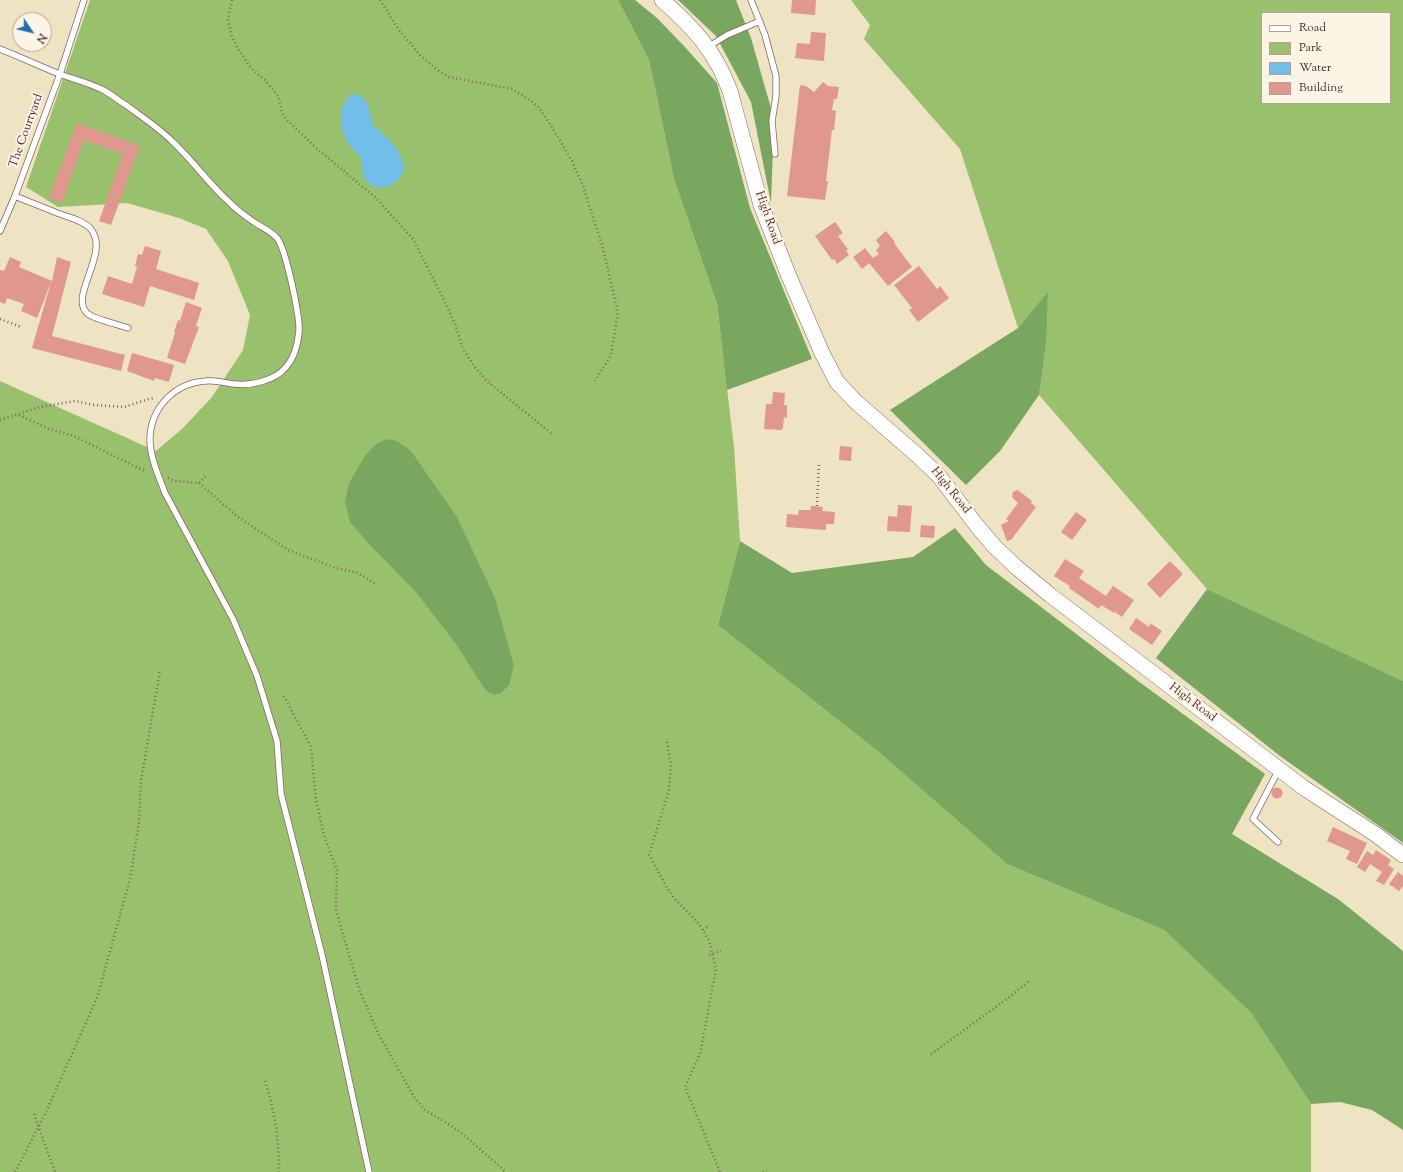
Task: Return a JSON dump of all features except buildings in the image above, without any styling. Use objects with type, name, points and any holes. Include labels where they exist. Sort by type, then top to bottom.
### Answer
[{"type":"main road","name":"High Road","points":[[662,0],[695,30],[724,75],[730,91],[761,205],[788,274],[822,353],[837,382],[856,402],[940,476],[977,526],[995,547],[1016,567],[1050,595],[1304,788],[1375,834],[1403,855]]},
{"type":"lane","name":"The Courtyard","points":[[0,231],[15,196],[60,74],[84,0]]},
{"type":"lane","points":[[751,0],[765,35],[776,76],[776,96],[772,121],[775,154]]},
{"type":"lane","points":[[708,48],[727,35],[760,21]]},
{"type":"lane","points":[[0,49],[105,91],[159,129],[174,143],[228,202],[277,238],[281,244],[299,324],[299,333],[294,352],[286,368],[271,378],[250,383],[236,384],[207,380],[188,384],[174,392],[159,406],[150,431],[150,444],[157,474],[183,527],[233,619],[257,676],[277,741],[281,794],[322,955],[369,1172]]},
{"type":"lane","points":[[15,196],[78,220],[91,230],[97,245],[96,254],[83,297],[84,309],[89,315],[128,328]]},
{"type":"lane","points":[[1278,842],[1253,819],[1279,769]]},
{"type":"path","points":[[232,0],[228,19],[231,34],[251,68],[265,80],[278,96],[282,116],[314,146],[376,198],[408,231],[444,300],[455,324],[463,349],[476,369],[489,383],[551,433]]},
{"type":"path","points":[[380,0],[399,30],[419,54],[436,69],[449,77],[512,89],[539,108],[572,161],[583,186],[602,245],[618,313],[612,355],[595,382]]},
{"type":"path","points":[[0,319],[21,327]]},
{"type":"path","points":[[0,420],[40,407],[75,401],[94,405],[124,406],[150,399],[167,398]]},
{"type":"path","points":[[19,414],[49,429],[74,436],[138,468],[175,481],[199,482],[238,517],[288,550],[336,568],[358,573],[376,584]]},
{"type":"path","points":[[817,506],[819,462]]},
{"type":"path","points":[[199,482],[206,476]]},
{"type":"path","points":[[15,1172],[38,1127],[97,998],[130,879],[139,823],[141,781],[160,670]]},
{"type":"path","points":[[284,696],[311,747],[316,800],[325,839],[337,870],[336,910],[359,989],[379,1035],[414,1098],[425,1110],[458,1130],[506,1172]]},
{"type":"path","points":[[667,742],[671,765],[669,790],[649,855],[674,898],[703,930],[709,940],[713,954],[716,969],[700,1054],[686,1087],[720,1172]]},
{"type":"path","points":[[703,930],[708,926]]},
{"type":"path","points":[[709,955],[721,951]]},
{"type":"path","points":[[931,1054],[971,1026],[1029,981]]},
{"type":"path","points":[[265,1081],[270,1093],[277,1133],[279,1172]]},
{"type":"path","points":[[34,1114],[55,1172]]},
{"type":"path","points":[[763,1172],[767,1170]]},
{"type":"green space","points":[[90,0],[618,0],[649,60],[674,179],[717,304],[734,447],[740,541],[718,625],[881,754],[1007,864],[1164,930],[1251,1013],[1311,1104],[1311,1172],[0,1172],[0,381],[156,451],[183,428],[212,397],[243,350],[250,315],[228,261],[206,229],[179,218],[127,203],[58,207],[26,187]]},
{"type":"green space","points":[[618,0],[635,0],[657,18],[717,83],[750,208],[812,359],[727,390],[717,304],[674,179],[649,60]]},
{"type":"green space","points":[[678,0],[736,0],[751,38],[774,119],[771,203],[751,102],[716,36]]},
{"type":"green space","points":[[851,0],[1403,0],[1403,681],[1207,589],[1039,395],[1048,293],[1018,328],[960,149],[864,39],[870,25]]},
{"type":"green space","points":[[1048,292],[1046,342],[1039,395],[1000,451],[966,485],[890,410],[1018,328]]},
{"type":"green space","points":[[386,439],[397,441],[411,451],[457,517],[495,598],[514,666],[509,685],[501,693],[494,695],[486,691],[456,644],[416,592],[369,544],[350,522],[345,502],[349,483],[365,456],[375,445]]},
{"type":"green space","points":[[955,528],[986,565],[1138,681],[1265,774],[1232,834],[1338,899],[1403,951],[1403,1130],[1372,1110],[1340,1102],[1311,1104],[1251,1013],[1164,930],[1007,864],[881,754],[718,625],[740,541],[792,573],[913,557]]},
{"type":"green space","points":[[1207,589],[1403,681],[1403,843],[1280,756],[1156,658]]},
{"type":"water","points":[[353,94],[362,97],[366,101],[373,126],[395,147],[404,163],[404,171],[400,178],[391,185],[377,187],[368,183],[363,176],[362,161],[360,157],[349,145],[345,137],[341,124],[342,110],[344,103]]}]
